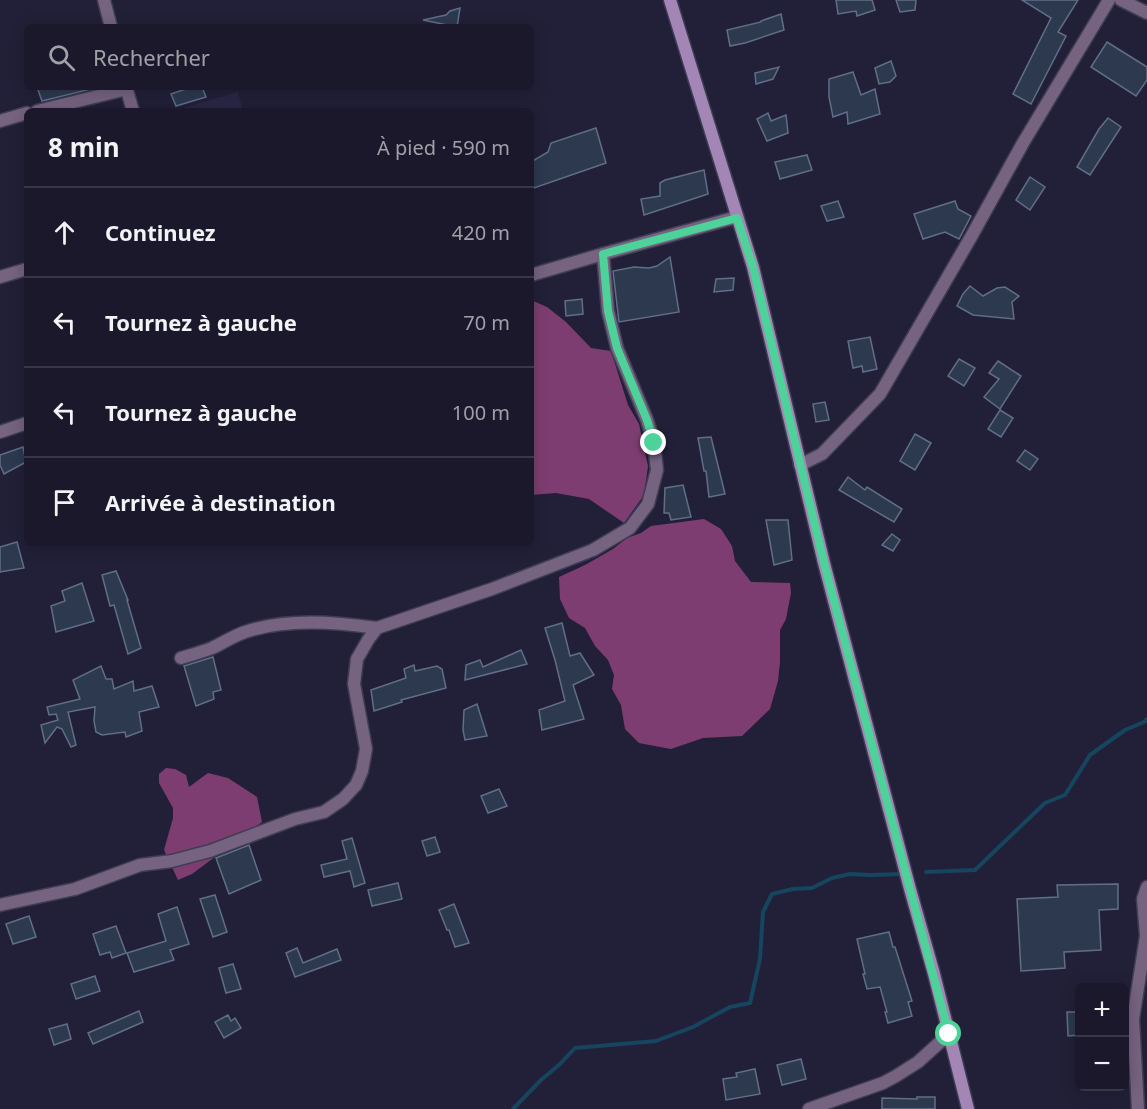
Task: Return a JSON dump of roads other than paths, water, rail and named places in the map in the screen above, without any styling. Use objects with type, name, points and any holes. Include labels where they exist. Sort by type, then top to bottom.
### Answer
[{"type":"main road","points":[[670,0],[753,267],[824,563],[968,1109]]},
{"type":"street","points":[[104,0],[110,24]]},
{"type":"street","points":[[800,465],[822,454],[880,394],[1023,143],[1108,0]]},
{"type":"street","points":[[1121,0],[1147,13]]},
{"type":"street","points":[[49,108],[118,90]]},
{"type":"street","points":[[127,90],[132,108]]},
{"type":"street","points":[[0,121],[24,114]]},
{"type":"street","points":[[534,274],[737,218]]},
{"type":"street","points":[[181,658],[210,649],[244,632],[268,626],[339,623],[377,628],[492,589],[593,550],[630,528],[648,504],[657,470],[654,443],[647,420],[617,348],[608,311],[603,254]]},
{"type":"street","points":[[0,277],[24,270]]},
{"type":"street","points":[[0,432],[24,424]]},
{"type":"street","points":[[0,905],[75,890],[140,865],[172,861],[210,851],[295,819],[324,812],[343,800],[356,785],[362,771],[366,749],[354,684],[357,660],[377,628]]},
{"type":"street","points":[[1138,1109],[1133,1020],[1143,970],[1146,936],[1143,899],[1147,887]]},
{"type":"street","points":[[809,1109],[883,1083],[918,1062],[949,1034]]},
{"type":"waterway","points":[[926,872],[975,870],[1045,803],[1065,795],[1090,755],[1125,730],[1147,719]]},
{"type":"waterway","points":[[513,1109],[575,1048],[656,1041],[693,1027],[730,1007],[750,1003],[760,959],[763,912],[772,894],[793,889],[812,888],[832,878],[850,874],[902,874]]}]
